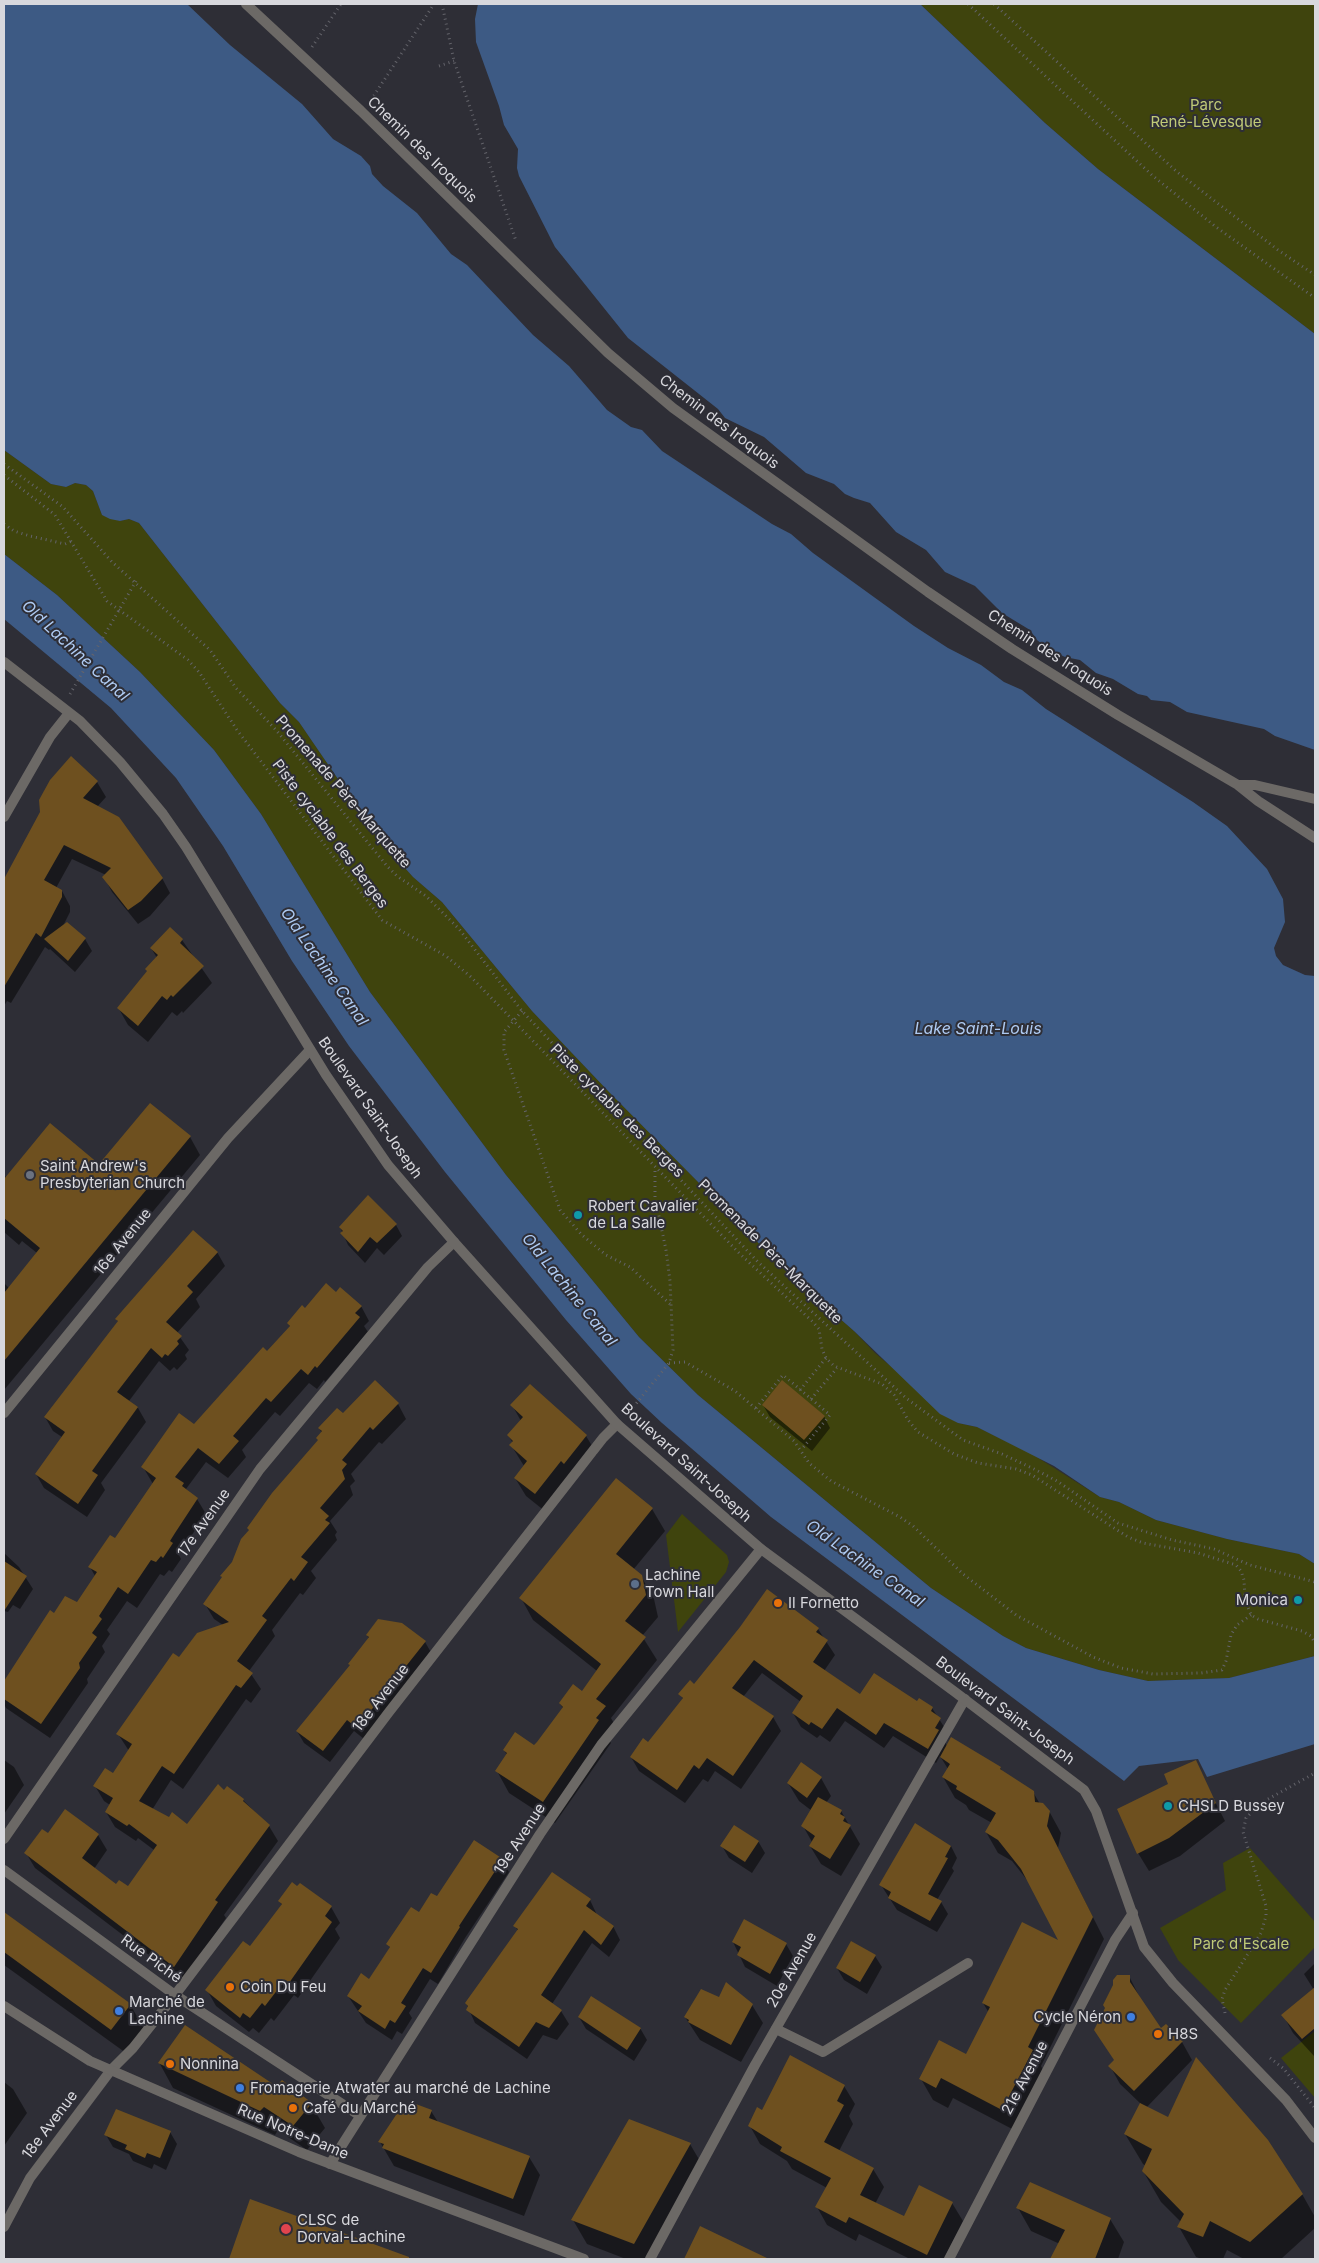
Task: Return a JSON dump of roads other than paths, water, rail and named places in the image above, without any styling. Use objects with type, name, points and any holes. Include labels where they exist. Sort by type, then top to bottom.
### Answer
[{"type":"street","name":"Chemin des Iroquois","points":[[246,4],[354,104],[608,353],[665,402],[928,592],[1012,649],[1118,715],[1238,785],[1258,801],[1315,838]]},
{"type":"street","name":"Boulevard Saint-Joseph","points":[[4,662],[69,713],[120,762],[163,814],[186,847],[310,1050],[388,1164],[454,1242],[617,1424],[761,1550],[1066,1775],[1091,1799],[1144,1947],[1173,1983],[1286,2100],[1315,2138]]},
{"type":"street","points":[[4,817],[50,737],[69,713]]},
{"type":"street","name":"Chemin des Iroquois","points":[[1238,785],[1255,785],[1315,800]]},
{"type":"street","name":"16e Avenue","points":[[4,1413],[228,1138],[310,1050]]},
{"type":"street","name":"17e Avenue","points":[[4,1839],[260,1469],[422,1275],[454,1242]]},
{"type":"street","name":"18e Avenue","points":[[4,2227],[36,2169],[111,2070],[133,2048],[175,1995],[389,1712],[604,1438],[617,1424]]},
{"type":"street","name":"19e Avenue","points":[[330,2164],[359,2115],[540,1834],[601,1745],[761,1550]]},
{"type":"street","name":"20e Avenue","points":[[650,2259],[776,2029],[965,1699]]},
{"type":"street","name":"Rue Piché","points":[[4,1870],[175,1995],[359,2115]]},
{"type":"street","name":"21e Avenue","points":[[949,2259],[1115,1940],[1133,1913]]},
{"type":"street","points":[[776,2029],[823,2052],[968,1963]]},
{"type":"street","name":"Rue Notre-Dame","points":[[4,2006],[80,2056],[111,2070],[330,2164],[584,2259]]},
{"type":"water","name":"Lake Saint-Louis","points":[[4,4],[187,4],[230,45],[302,104],[333,139],[361,156],[370,166],[372,174],[383,186],[417,213],[451,254],[467,265],[533,335],[569,366],[607,410],[631,427],[642,430],[662,451],[772,524],[791,534],[813,553],[914,626],[948,648],[981,665],[1004,682],[1022,690],[1046,709],[1193,802],[1227,826],[1267,869],[1283,899],[1285,922],[1274,948],[1276,956],[1283,965],[1305,975],[1315,976],[1315,1564],[1299,1554],[1227,1539],[1156,1520],[1119,1502],[1100,1497],[1054,1466],[977,1427],[958,1423],[940,1414],[854,1331],[791,1276],[609,1092],[532,1011],[442,902],[413,877],[379,839],[299,722],[280,703],[139,523],[129,519],[120,521],[110,519],[102,515],[93,491],[86,485],[75,483],[66,487],[51,484],[4,450]]},
{"type":"water","points":[[478,4],[920,4],[1045,123],[1098,169],[1315,334],[1315,750],[1275,736],[1264,729],[1187,712],[1170,702],[1151,700],[1147,696],[1138,694],[1113,679],[1096,673],[1080,660],[1065,657],[1048,649],[1037,640],[1030,630],[1002,613],[975,586],[945,572],[926,550],[896,532],[870,503],[845,494],[834,484],[806,473],[764,437],[725,418],[718,409],[628,338],[555,247],[519,176],[517,168],[518,149],[504,125],[476,42],[475,19]]},
{"type":"water","name":"Old Lachine Canal","points":[[4,554],[57,595],[140,672],[214,750],[261,814],[370,992],[506,1175],[639,1337],[698,1395],[931,1588],[1003,1636],[1026,1648],[1099,1670],[1148,1681],[1229,1678],[1315,1656],[1315,1744],[1207,1777],[1198,1759],[1139,1766],[1124,1781],[771,1517],[662,1423],[631,1394],[566,1320],[445,1172],[349,1046],[292,961],[223,846],[176,778],[111,708],[4,619]]},
{"type":"place","name":"Saint Andrew's Presbyterian Church","points":[[30,1175]]},
{"type":"place","name":"Robert Cavalier de La Salle","points":[[578,1215]]},
{"type":"place","name":"Lachine Town Hall","points":[[635,1584]]},
{"type":"place","name":"Monica","points":[[1298,1600]]},
{"type":"place","name":"Il Fornetto","points":[[778,1603]]},
{"type":"place","name":"CHSLD Bussey","points":[[1168,1806]]},
{"type":"place","name":"Coin Du Feu","points":[[230,1987]]},
{"type":"place","name":"Marché de Lachine","points":[[119,2011]]},
{"type":"place","name":"Cycle Néron","points":[[1131,2017]]},
{"type":"place","name":"H8S","points":[[1158,2034]]},
{"type":"place","name":"Nonnina","points":[[170,2064]]},
{"type":"place","name":"Fromagerie Atwater au marché de Lachine","points":[[240,2088]]},
{"type":"place","name":"Café du Marché","points":[[293,2108]]},
{"type":"place","name":"CLSC de Dorval-Lachine","points":[[286,2229]]},
{"type":"park label","name":"Parc René-Lévesque","points":[[1206,114]]},
{"type":"park label","name":"Parc d'Escale","points":[[1241,1944]]}]
